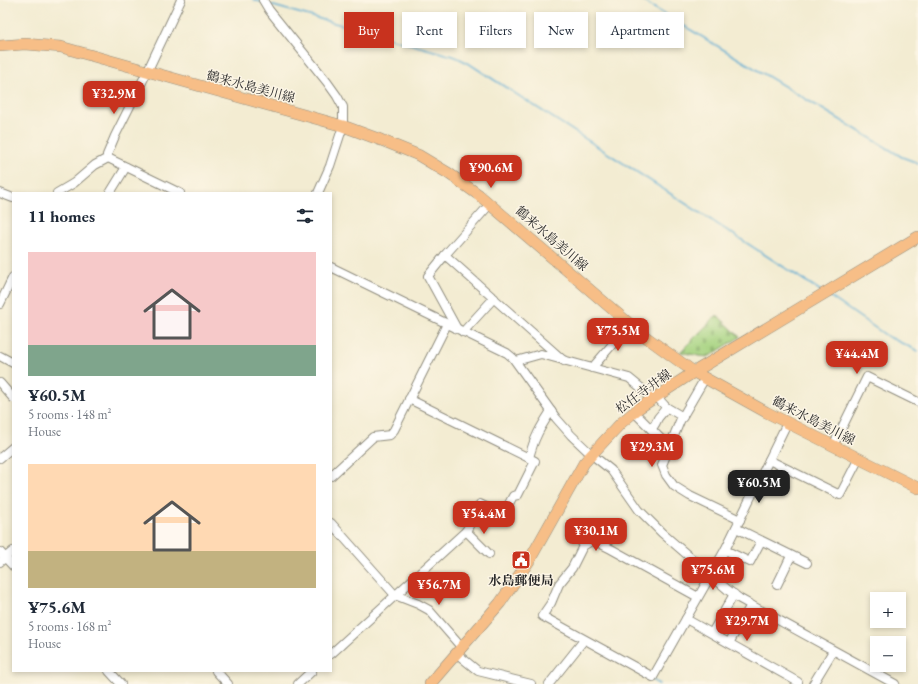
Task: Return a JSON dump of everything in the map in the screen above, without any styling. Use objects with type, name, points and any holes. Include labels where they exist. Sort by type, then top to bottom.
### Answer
[{"type":"main road","name":"鶴来水島美川線","points":[[0,46],[25,44],[61,47],[343,126],[418,155],[448,172],[479,195],[639,332],[694,372],[788,423],[918,488]]},
{"type":"main road","name":"松任寺井線","points":[[430,684],[500,603],[528,561],[584,463],[616,428],[634,412],[694,372],[918,237]]},
{"type":"main road","points":[[710,381],[712,368],[717,358]]},
{"type":"main road","points":[[678,360],[680,374],[679,382]]},
{"type":"street","points":[[108,158],[107,155],[115,136],[181,0]]},
{"type":"street","points":[[263,0],[337,96],[343,107],[343,126],[330,166],[318,192]]},
{"type":"street","points":[[108,158],[178,192]]},
{"type":"street","points":[[59,192],[74,183],[95,165],[108,158]]},
{"type":"street","points":[[111,192],[126,167]]},
{"type":"street","points":[[73,192],[78,180]]},
{"type":"street","points":[[0,193],[12,198]]},
{"type":"street","points":[[460,331],[428,276],[490,204]]},
{"type":"street","points":[[445,255],[564,361]]},
{"type":"street","points":[[332,267],[513,358],[551,411],[571,435],[610,470],[634,504],[657,529],[711,576],[751,605],[895,684]]},
{"type":"street","points":[[0,304],[12,279]]},
{"type":"street","points":[[460,331],[494,298]]},
{"type":"street","points":[[332,475],[373,437],[390,435],[394,430],[447,324]]},
{"type":"street","points":[[592,368],[630,324]]},
{"type":"street","points":[[516,361],[541,354],[629,378],[666,408],[683,417]]},
{"type":"street","points":[[0,356],[12,362]]},
{"type":"street","points":[[833,446],[867,377],[918,402]]},
{"type":"street","points":[[710,381],[683,417],[668,447],[662,465],[666,475],[674,486],[690,496],[740,520]]},
{"type":"street","points":[[0,383],[12,397]]},
{"type":"street","points":[[332,653],[395,594],[466,531],[480,504],[503,515],[513,496],[518,494],[535,461],[409,399]]},
{"type":"street","points":[[651,430],[666,408]]},
{"type":"street","points":[[529,458],[536,435],[551,411]]},
{"type":"street","points":[[634,412],[668,447]]},
{"type":"street","points":[[698,597],[593,540],[583,546],[572,568],[559,584],[551,603],[542,616],[653,677],[725,550],[788,423]]},
{"type":"street","points":[[0,458],[12,448]]},
{"type":"street","points":[[769,460],[840,496],[859,458]]},
{"type":"street","points":[[332,525],[395,594],[429,610],[459,650],[478,671],[531,684]]},
{"type":"street","points":[[736,528],[807,563]]},
{"type":"street","points":[[466,531],[489,554]]},
{"type":"street","points":[[725,550],[750,562],[761,541]]},
{"type":"street","points":[[12,552],[2,557],[12,565]]},
{"type":"street","points":[[777,585],[791,556]]},
{"type":"street","points":[[712,633],[734,594]]},
{"type":"street","points":[[729,643],[751,605]]},
{"type":"street","points":[[686,619],[798,683]]},
{"type":"street","points":[[549,684],[584,640]]},
{"type":"street","points":[[813,684],[833,651]]},
{"type":"street","points":[[217,672],[228,684]]},
{"type":"street","points":[[298,684],[311,672]]},
{"type":"street","points":[[114,673],[121,684]]},
{"type":"green space","points":[[717,315],[740,337],[708,357],[680,352]]},
{"type":"waterway","points":[[253,0],[261,2]]},
{"type":"waterway","points":[[641,0],[902,157],[918,163]]},
{"type":"waterway","points":[[270,5],[456,57],[468,63],[821,291]]},
{"type":"waterway","points":[[829,296],[887,336],[918,351]]},
{"type":"waterway","points":[[652,680],[659,684]]},
{"type":"place","name":"水島郵便局","points":[[521,560]]}]
